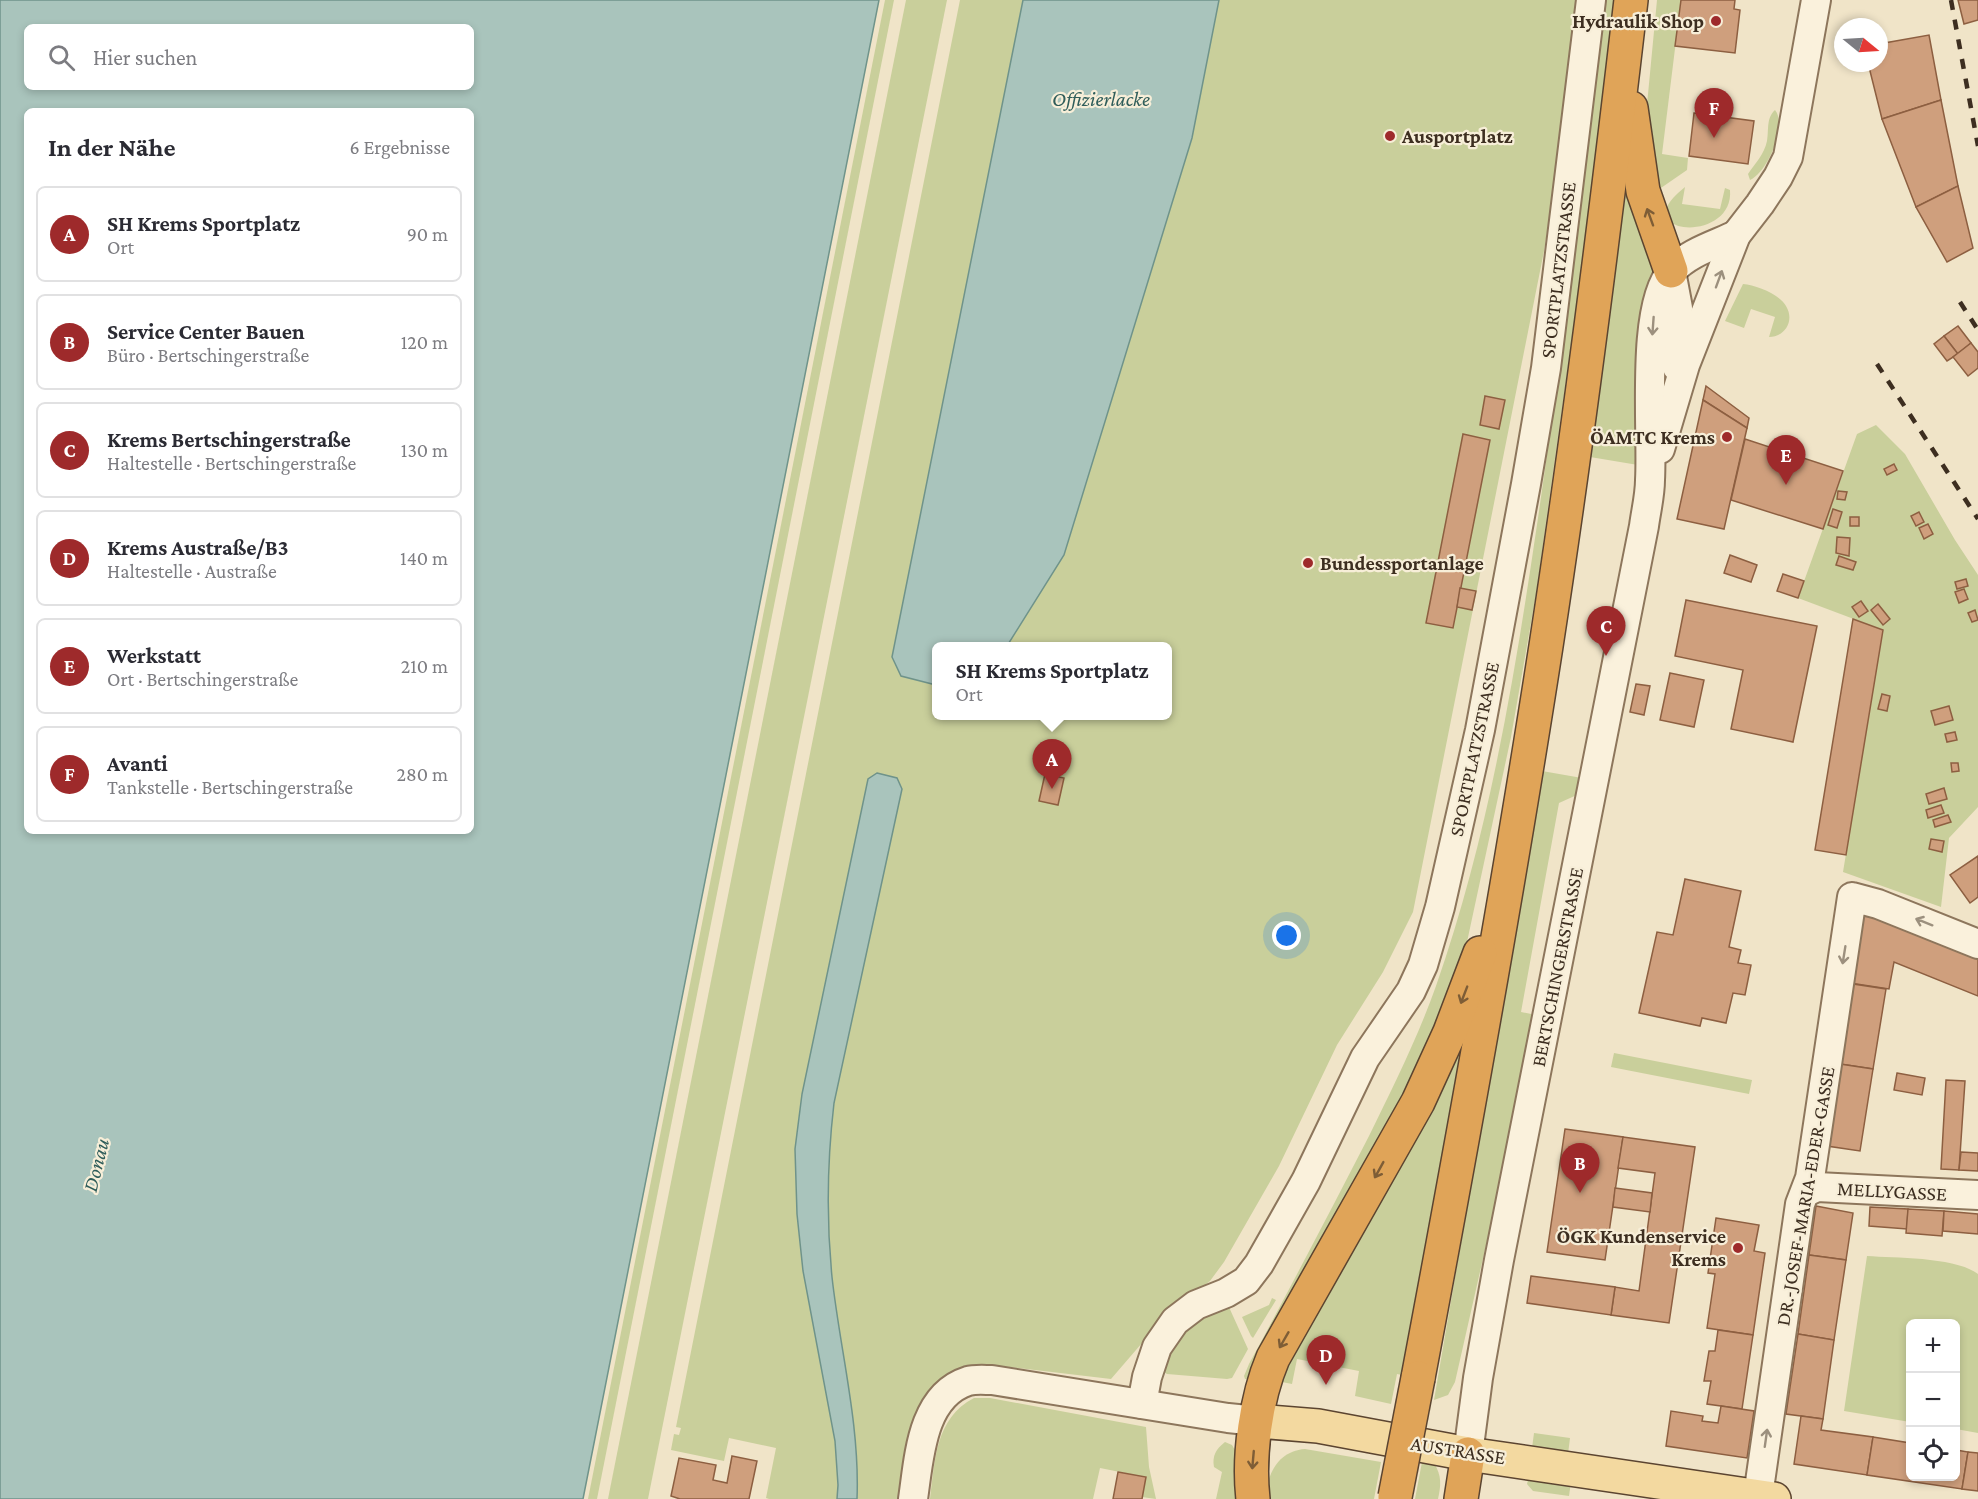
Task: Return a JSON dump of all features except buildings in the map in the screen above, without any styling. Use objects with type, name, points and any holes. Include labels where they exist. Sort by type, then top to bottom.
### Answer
[{"type":"highway","points":[[1395,1498],[1459,1157],[1545,648],[1569,486],[1631,0]]},
{"type":"highway","points":[[1625,52],[1642,191],[1671,271]]},
{"type":"highway","points":[[1253,1499],[1252,1463],[1262,1386],[1274,1358],[1418,1102],[1450,1032],[1507,881]]},
{"type":"highway","points":[[1461,1499],[1468,1454]]},
{"type":"main road","name":"AUSTRASSE","points":[[1257,1420],[1318,1426],[1468,1454],[1766,1498]]},
{"type":"street","name":"SPORTPLATZSTRASSE","points":[[1142,1404],[1147,1377],[1157,1347],[1175,1321],[1196,1305],[1226,1293],[1246,1281],[1259,1264],[1306,1180],[1365,1058],[1411,991],[1423,965],[1440,907],[1480,730],[1526,484],[1546,368],[1592,0]]},
{"type":"street","name":"BERTSCHINGERSTRASSE","points":[[1650,481],[1676,393],[1736,235],[1778,177],[1788,157],[1816,0]]},
{"type":"street","name":"BERTSCHINGERSTRASSE","points":[[1468,1454],[1478,1378],[1501,1249],[1644,526],[1650,481],[1653,320],[1659,295],[1671,271],[1694,254],[1736,235]]},
{"type":"street","name":"BERTSCHINGERSTRASSE","points":[[1671,271],[1678,308],[1676,393]]},
{"type":"street","name":"DR.-JOSEF-MARIA-EDER-GASSE","points":[[1766,1498],[1799,1212],[1810,1178],[1852,897],[1878,904],[1978,944]]},
{"type":"street","name":"MELLYGASSE","points":[[1806,1191],[1817,1187],[1978,1195]]},
{"type":"street","name":"AUSTRASSE","points":[[913,1499],[922,1438],[933,1411],[950,1391],[969,1381],[992,1380],[1218,1417],[1257,1420]]},
{"type":"green space","points":[[885,0],[894,0],[597,1499],[588,1499]]},
{"type":"green space","points":[[906,0],[947,0],[648,1499],[608,1499]]},
{"type":"green space","points":[[960,0],[1023,0],[892,657],[901,676],[932,684],[932,720],[1172,720],[1172,642],[1010,642],[1064,555],[1192,138],[1219,0],[1577,0],[1569,89],[1544,251],[1413,912],[1383,972],[1337,1045],[1279,1166],[1224,1262],[1210,1281],[1167,1314],[1111,1379],[992,1365],[966,1365],[941,1380],[919,1408],[908,1442],[901,1499],[857,1499],[853,1415],[832,1277],[828,1154],[868,779],[802,1094],[795,1149],[797,1214],[803,1271],[835,1441],[837,1499],[766,1498],[776,1448],[729,1438],[724,1461],[671,1450],[674,1434],[679,1435],[681,1428],[676,1427]]},
{"type":"green space","points":[[1606,0],[1616,0],[1582,266],[1536,594],[1511,737],[1464,956],[1440,1027],[1252,1374],[1245,1379],[1249,1364],[1369,1136],[1413,1043],[1436,986],[1471,871],[1486,813],[1510,695],[1529,577],[1565,324]]},
{"type":"green space","points":[[1657,0],[1681,0],[1662,154],[1688,158],[1687,170],[1658,190],[1646,115]]},
{"type":"green space","points":[[1775,110],[1779,126],[1774,148],[1763,168],[1750,180],[1748,174],[1764,151],[1769,120]]},
{"type":"green space","points":[[1627,174],[1657,264],[1638,465],[1590,457]]},
{"type":"green space","points":[[1685,187],[1682,204],[1720,209],[1725,188],[1730,190],[1728,205],[1720,217],[1708,224],[1682,227],[1672,223],[1666,215],[1668,205]]},
{"type":"green space","points":[[1743,284],[1767,291],[1783,302],[1789,312],[1789,322],[1784,331],[1769,337],[1775,317],[1751,309],[1744,328],[1725,321]]},
{"type":"green space","points":[[1876,425],[1905,454],[1978,575],[1978,807],[1949,838],[1941,907],[1843,872],[1883,630],[1798,598],[1857,434]]},
{"type":"green space","points":[[1542,771],[1582,778],[1579,794],[1559,803],[1521,1012],[1536,1015],[1518,1104],[1455,1382],[1448,1395],[1434,1400]]},
{"type":"green space","points":[[1462,1035],[1467,1036],[1402,1375],[1397,1374],[1391,1404],[1355,1396],[1359,1371],[1297,1359],[1292,1384],[1277,1381]]},
{"type":"green space","points":[[1614,1053],[1752,1080],[1749,1094],[1611,1067]]},
{"type":"green space","points":[[1867,1256],[1941,1261],[1968,1268],[1978,1274],[1978,1433],[1960,1430],[1960,1319],[1906,1319],[1906,1421],[1844,1411]]},
{"type":"green space","points":[[1272,1298],[1276,1300],[1253,1338],[1242,1317],[1269,1305]]},
{"type":"green space","points":[[1228,1305],[1248,1349],[1232,1378],[1164,1372],[1170,1349],[1189,1326],[1202,1316]]},
{"type":"green space","points":[[974,1398],[990,1398],[1146,1427],[1149,1467],[1156,1499],[1142,1497],[1145,1477],[1100,1468],[1093,1499],[930,1499],[936,1456],[944,1429],[951,1417]]},
{"type":"green space","points":[[1534,1433],[1570,1438],[1568,1454],[1532,1448]]},
{"type":"green space","points":[[1225,1442],[1232,1445],[1236,1452],[1242,1499],[1216,1499],[1222,1472],[1214,1467],[1214,1456]]},
{"type":"green space","points":[[1305,1449],[1381,1462],[1374,1499],[1265,1499],[1268,1481],[1276,1465],[1288,1454]]},
{"type":"green space","points":[[1422,1462],[1434,1463],[1437,1468],[1440,1481],[1438,1499],[1415,1499]]},
{"type":"green space","points":[[1529,1475],[1571,1482],[1569,1496],[1533,1491],[1527,1484]]},
{"type":"water","name":"Donau","points":[[0,0],[879,0],[583,1499],[0,1499]]},
{"type":"water","name":"Offizierlacke","points":[[1023,0],[1219,0],[1192,138],[1064,555],[1010,642],[932,642],[932,684],[901,676],[892,657]]},
{"type":"water","points":[[877,773],[897,778],[902,789],[834,1103],[830,1147],[828,1211],[830,1255],[835,1304],[853,1415],[857,1471],[857,1499],[837,1499],[835,1441],[803,1271],[797,1214],[795,1149],[802,1094],[868,779]]},
{"type":"railway","points":[[1951,0],[1978,146]]},
{"type":"railway","points":[[1960,302],[1978,330]]},
{"type":"railway","points":[[1877,364],[1978,519]]},
{"type":"place","name":"Hydraulik Shop","points":[[1716,21]]},
{"type":"place","name":"Ausportplatz","points":[[1390,136]]},
{"type":"place","name":"Avanti","points":[[1714,138]]},
{"type":"place","name":"ÖAMTC Krems","points":[[1727,437]]},
{"type":"place","name":"Werkstatt","points":[[1786,485]]},
{"type":"place","name":"Bundessportanlage","points":[[1308,563]]},
{"type":"place","name":"Krems Bertschingerstraße","points":[[1606,656]]},
{"type":"place","name":"SH Krems Sportplatz","points":[[1052,789]]},
{"type":"place","name":"Service Center Bauen","points":[[1580,1193]]},
{"type":"place","name":"ÖGK Kundenservice Krems","points":[[1738,1248]]},
{"type":"place","name":"Krems Austraße/B3","points":[[1326,1385]]}]
